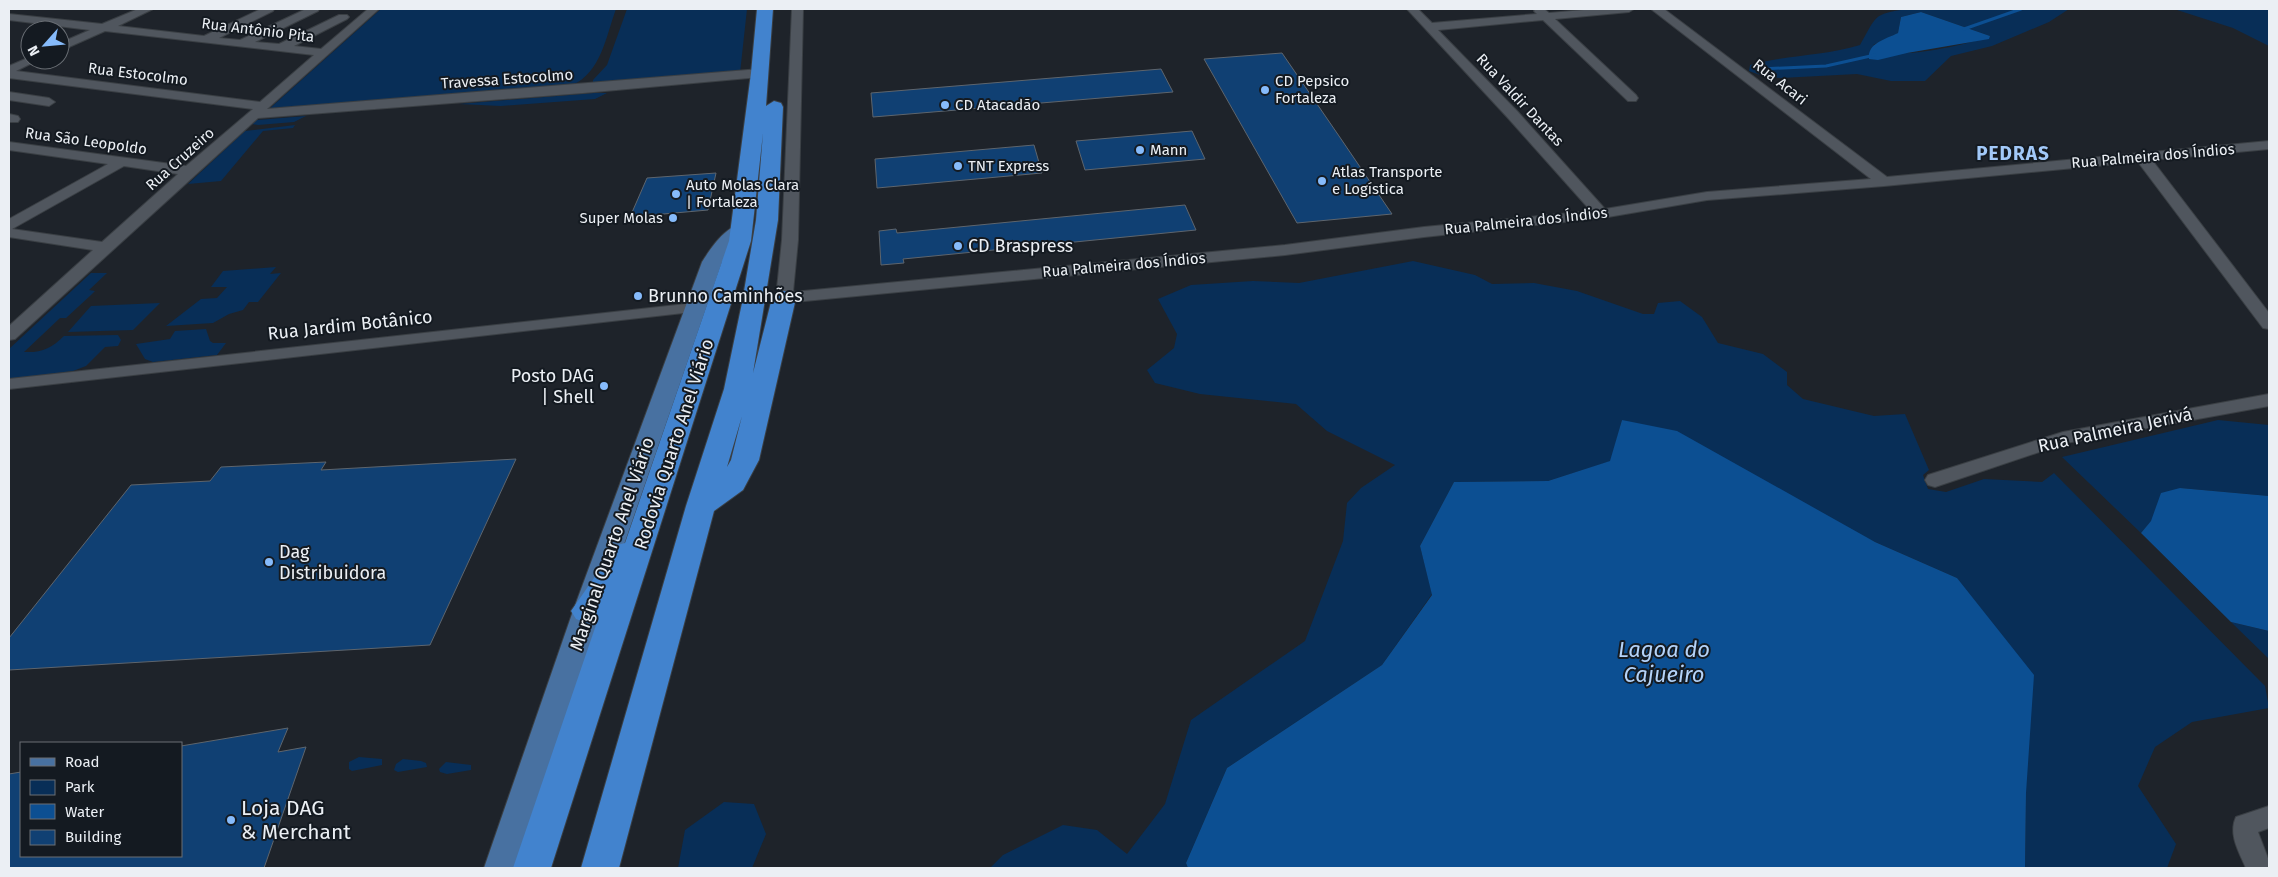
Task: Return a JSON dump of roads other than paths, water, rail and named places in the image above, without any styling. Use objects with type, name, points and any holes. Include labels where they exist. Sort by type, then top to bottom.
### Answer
[{"type":"highway","name":"Rodovia Quarto Anel Viário","points":[[532,868],[648,522],[707,307],[740,241],[760,73],[765,9]]},
{"type":"highway","points":[[600,868],[701,506],[737,389],[769,300],[767,220],[780,9]]},
{"type":"highway","points":[[707,307],[769,300]]},
{"type":"highway","points":[[587,611],[648,522]]},
{"type":"main road","name":"Marginal Quarto Anel Viário","points":[[501,868],[587,611],[707,307]]},
{"type":"street","points":[[70,43],[147,9]]},
{"type":"street","points":[[206,39],[269,9]]},
{"type":"street","points":[[242,43],[314,9]]},
{"type":"street","name":"Rua Cruzeiro","points":[[9,335],[189,171],[374,9]]},
{"type":"street","points":[[769,300],[791,205],[797,9]]},
{"type":"street","name":"Rua Valdir Dantas","points":[[1412,9],[1602,214]]},
{"type":"street","points":[[1430,27],[1541,12],[1629,9]]},
{"type":"street","name":"Rua Acari","points":[[1657,9],[1884,182]]},
{"type":"street","points":[[1541,12],[1632,98]]},
{"type":"street","name":"Rua Antônio Pita","points":[[9,17],[324,54]]},
{"type":"street","points":[[281,48],[343,17]]},
{"type":"street","points":[[326,25],[352,29]]},
{"type":"street","name":"Travessa Estocolmo","points":[[259,110],[583,90],[760,73]]},
{"type":"street","name":"Rua Estocolmo","points":[[9,74],[259,110]]},
{"type":"street","points":[[9,96],[49,102]]},
{"type":"street","name":"Rua Palmeira dos Índios","points":[[769,300],[1284,250],[1424,232],[1602,214],[1707,196],[1884,182],[2269,145]]},
{"type":"street","name":"Rua São Leopoldo","points":[[9,146],[189,171]]},
{"type":"street","points":[[2142,157],[2269,324]]},
{"type":"street","points":[[9,225],[121,162]]},
{"type":"street","points":[[9,233],[106,247]]},
{"type":"street","name":"Rua Jardim Botânico","points":[[9,384],[707,307]]},
{"type":"street","name":"Rua Palmeira Jerivá","points":[[1935,480],[2063,438],[2269,400]]},
{"type":"street","points":[[2259,868],[2246,836],[2245,825],[2269,818]]},
{"type":"water","points":[[1921,12],[1990,36],[1989,39],[1878,60],[1869,59],[1869,54],[1874,45],[1898,33],[1901,17]]},
{"type":"water","name":"Lagoa do Cajueiro","points":[[1622,420],[1677,431],[1875,542],[1957,578],[2034,675],[2026,793],[2025,868],[1188,868],[1186,863],[1227,768],[1382,665],[1432,595],[1420,546],[1454,482],[1548,481],[1610,461]]},
{"type":"water","points":[[2180,488],[2269,496],[2269,631],[2231,622],[2141,533],[2151,521],[2161,493]]},
{"type":"waterway","points":[[1964,29],[2021,9]]},
{"type":"waterway","points":[[1760,69],[1826,66],[1875,55]]},
{"type":"place","name":"CD Pepsico Fortaleza","points":[[1265,90]]},
{"type":"place","name":"CD Atacadão","points":[[945,105]]},
{"type":"place","name":"Mann","points":[[1140,150]]},
{"type":"place","name":"TNT Express","points":[[958,166]]},
{"type":"place","name":"Atlas Transporte e Logística","points":[[1322,181]]},
{"type":"place","name":"Auto Molas Clara | Fortaleza","points":[[676,194]]},
{"type":"place","name":"Super Molas","points":[[673,218]]},
{"type":"place","name":"CD Braspress","points":[[958,246]]},
{"type":"place","name":"Brunno Caminhões","points":[[638,296]]},
{"type":"place","name":"Posto DAG | Shell","points":[[604,386]]},
{"type":"place","name":"Dag Distribuidora","points":[[269,562]]},
{"type":"place","name":"Loja DAG & Merchant","points":[[231,820]]},
{"type":"district","name":"PEDRAS","points":[[2013,153]]}]
